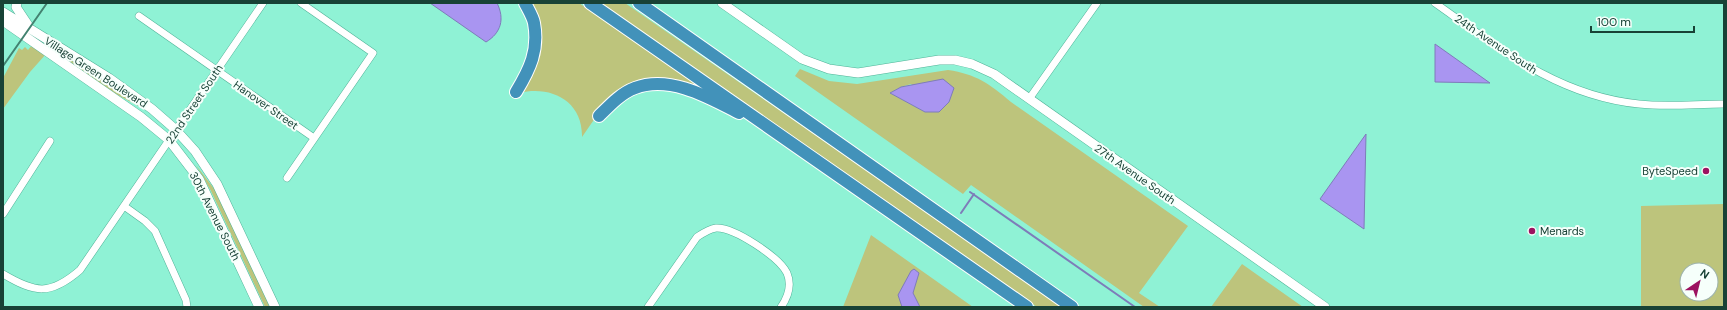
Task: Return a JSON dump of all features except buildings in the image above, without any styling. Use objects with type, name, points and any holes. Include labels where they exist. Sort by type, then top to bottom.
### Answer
[{"type":"highway","points":[[516,92],[529,70],[535,52],[534,22],[525,3]]},
{"type":"highway","points":[[590,3],[1027,307]]},
{"type":"highway","points":[[639,3],[1072,307]]},
{"type":"highway","points":[[599,116],[613,102],[634,88],[659,83],[695,91],[784,137]]},
{"type":"street","points":[[16,3],[16,7],[29,28]]},
{"type":"street","name":"22nd Street South","points":[[3,274],[16,282],[33,289],[51,289],[67,282],[80,270],[263,3]]},
{"type":"street","points":[[287,178],[373,53],[301,3]]},
{"type":"street","name":"27th Avenue South","points":[[722,3],[802,59],[829,69],[858,73],[939,60],[955,60],[972,64],[994,74],[1324,307]]},
{"type":"street","points":[[1029,99],[1097,3]]},
{"type":"street","name":"24th Avenue South","points":[[1435,3],[1523,64],[1548,78],[1580,90],[1615,100],[1640,104],[1724,104]]},
{"type":"street","name":"Village Green Boulevard","points":[[3,12],[109,78],[176,130],[195,151],[217,184],[276,307]]},
{"type":"street","name":"Hanover Street","points":[[139,16],[314,138]]},
{"type":"street","name":"30th Avenue South","points":[[3,21],[140,117],[170,140],[198,179],[259,307]]},
{"type":"street","points":[[3,214],[50,141]]},
{"type":"street","points":[[124,206],[145,221],[155,232],[186,300],[187,307]]},
{"type":"street","points":[[648,307],[697,237],[707,230],[716,228],[737,233],[779,262],[786,272],[790,283],[789,291],[781,307]]},
{"type":"green space","points":[[532,3],[579,3],[706,91],[668,79],[651,80],[602,108],[582,137],[581,124],[577,114],[571,105],[563,98],[542,91],[519,93],[532,74]]},
{"type":"green space","points":[[599,3],[625,3],[1063,307],[1037,307]]},
{"type":"green space","points":[[32,45],[46,54],[30,72],[3,109],[3,78],[19,48],[22,50],[25,47],[28,50]]},
{"type":"green space","points":[[67,58],[97,75],[146,110],[112,92],[66,59]]},
{"type":"green space","points":[[800,69],[829,81],[857,84],[948,70],[967,74],[989,85],[1188,226],[1139,293],[1160,307],[1144,307],[971,185],[963,194],[795,76]],"holes":[[[911,84],[939,112],[925,112],[890,93]]]},
{"type":"green space","points":[[196,165],[218,194],[270,307],[265,307],[211,191]]},
{"type":"green space","points":[[1724,204],[1724,307],[1641,307],[1641,206]]},
{"type":"green space","points":[[871,235],[973,307],[843,307]]},
{"type":"green space","points":[[1242,264],[1303,307],[1211,307]]},
{"type":"shaded area","points":[[430,3],[497,3],[501,15],[500,25],[495,34],[486,42]]},
{"type":"shaded area","points":[[1435,44],[1490,83],[1435,82]]},
{"type":"shaded area","points":[[943,79],[954,88],[949,102],[939,112],[925,112],[890,93],[901,87]]},
{"type":"shaded area","points":[[1366,134],[1364,229],[1320,199]]},
{"type":"shaded area","points":[[914,269],[919,273],[913,293],[920,307],[902,307],[898,295],[911,271]]},
{"type":"waterway","points":[[970,192],[1135,307]]},
{"type":"waterway","points":[[961,213],[974,194]]},
{"type":"railway","points":[[3,66],[47,3]]},
{"type":"place","name":"ByteSpeed","points":[[1706,171]]},
{"type":"place","name":"Menards","points":[[1532,231]]}]
